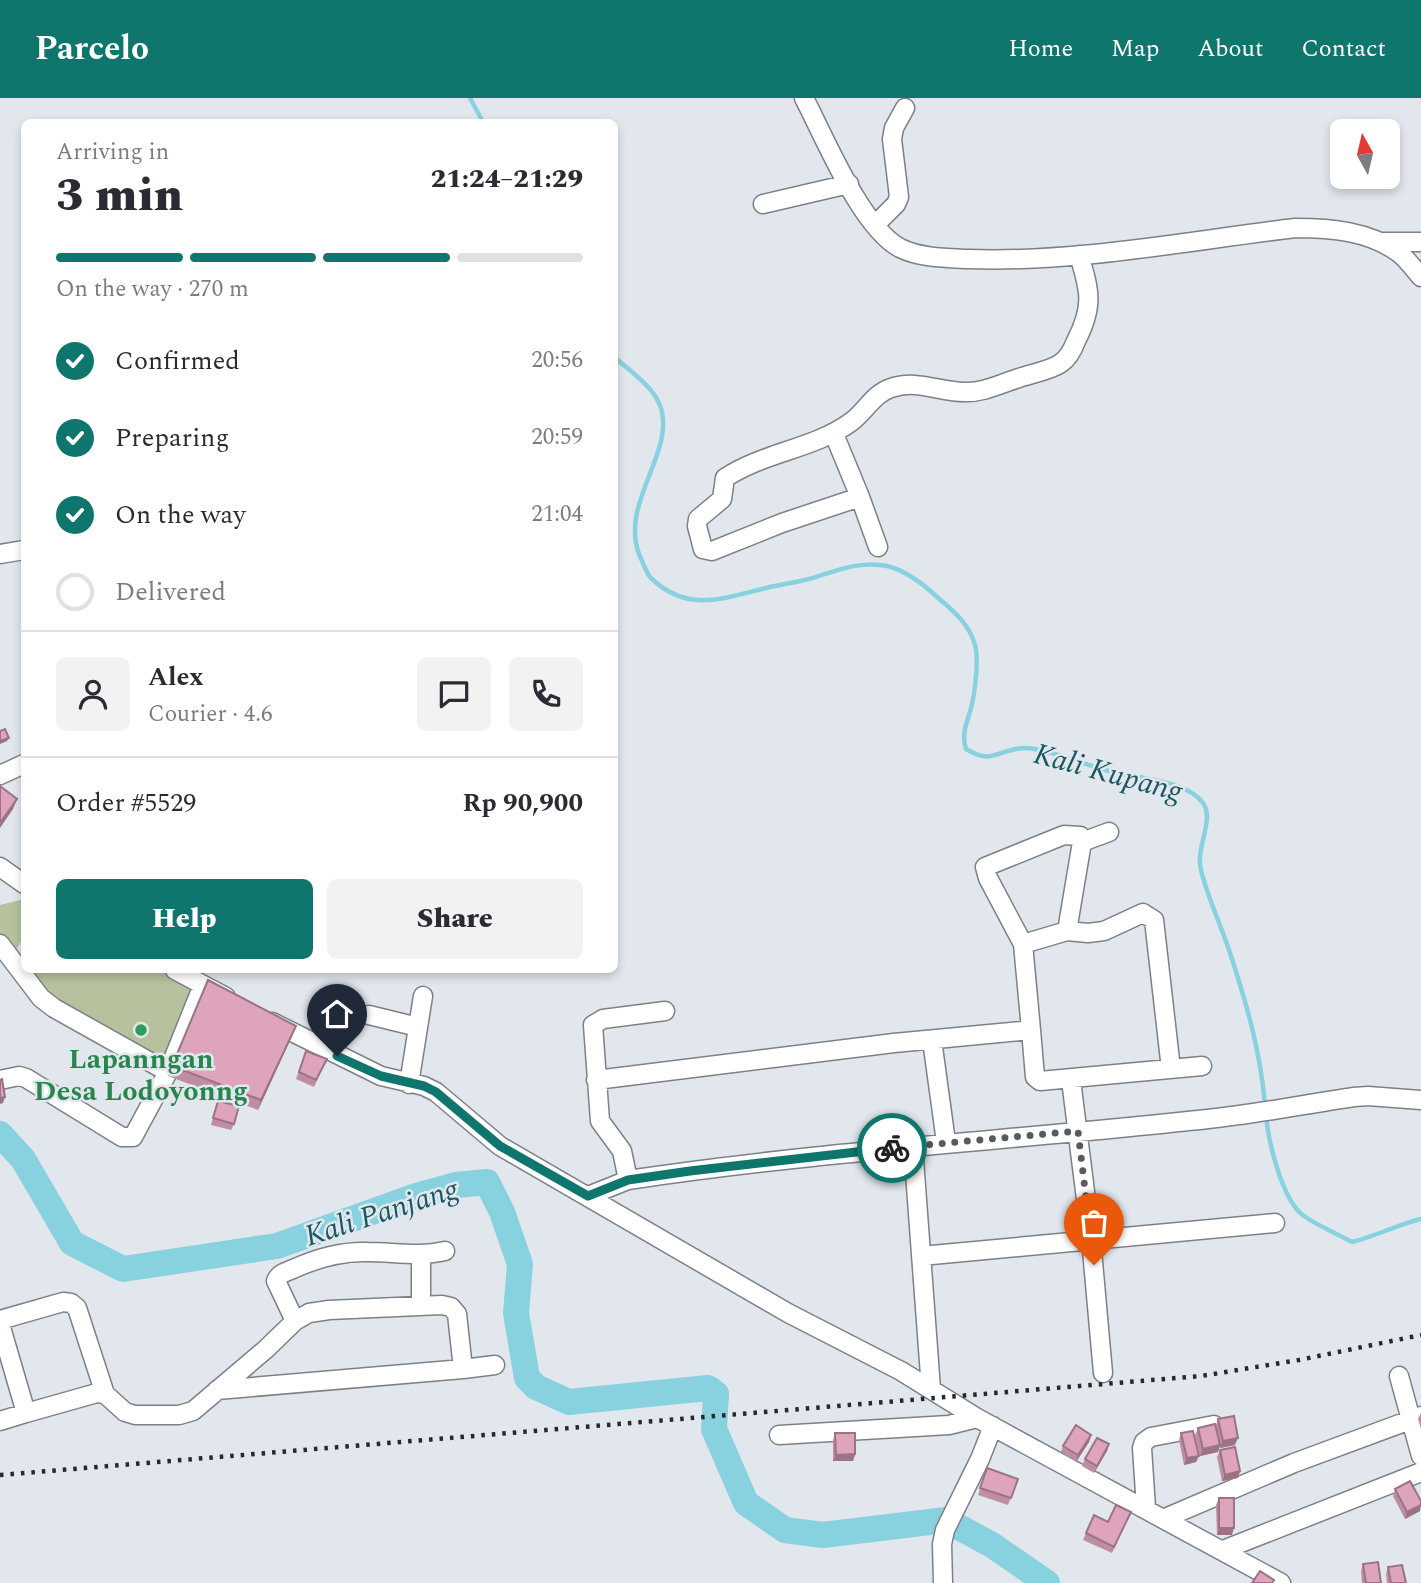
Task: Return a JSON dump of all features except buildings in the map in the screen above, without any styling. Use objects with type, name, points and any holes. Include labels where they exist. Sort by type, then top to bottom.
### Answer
[{"type":"street","points":[[804,98],[862,210],[901,248],[926,256],[997,260],[1079,255],[1295,228],[1322,228],[1350,232],[1380,242],[1401,254],[1421,277]]},
{"type":"street","points":[[875,225],[897,204],[899,197],[892,139],[894,128],[905,108]]},
{"type":"street","points":[[763,204],[849,184]]},
{"type":"street","points":[[1380,242],[1421,242]]},
{"type":"street","points":[[860,497],[782,523],[712,551],[704,549],[698,519],[722,499],[725,478],[764,459],[834,434],[857,418],[874,397],[891,388],[929,385],[965,393],[985,389],[1061,363],[1071,351],[1086,323],[1090,303],[1089,287],[1079,255]]},
{"type":"street","points":[[834,434],[878,547]]},
{"type":"street","points":[[0,554],[21,550]]},
{"type":"street","points":[[0,775],[21,765]]},
{"type":"street","points":[[1082,842],[1109,832]]},
{"type":"street","points":[[1068,931],[1082,842],[1080,835],[1064,835],[985,867],[988,878],[1023,944],[1037,1079],[1071,1080],[1202,1066]]},
{"type":"street","points":[[0,867],[21,882]]},
{"type":"street","points":[[1023,944],[1068,931],[1104,931],[1143,914],[1154,920],[1171,1069]]},
{"type":"street","points":[[0,945],[21,972]]},
{"type":"street","points":[[22,973],[41,998],[54,1009],[168,1072]]},
{"type":"street","points":[[181,973],[337,1056],[381,1076],[424,1086],[436,1092],[500,1146],[788,1313],[901,1371],[985,1422],[1281,1583]]},
{"type":"street","points":[[0,1080],[19,1076],[26,1078],[128,1138],[136,1134],[168,1072],[203,985]]},
{"type":"street","points":[[409,1084],[423,996]]},
{"type":"street","points":[[628,1180],[622,1151],[600,1121],[593,1025],[603,1019],[665,1011]]},
{"type":"street","points":[[369,1015],[418,1027]]},
{"type":"street","points":[[596,1080],[1031,1030]]},
{"type":"street","points":[[932,1040],[946,1142]]},
{"type":"street","points":[[1071,1080],[1091,1238],[1103,1373]]},
{"type":"street","points":[[588,1196],[628,1180],[690,1171],[946,1142],[1211,1119],[1368,1096],[1421,1100]]},
{"type":"street","points":[[913,1146],[931,1389]]},
{"type":"street","points":[[921,1256],[1091,1238],[1275,1223]]},
{"type":"street","points":[[295,1321],[276,1281],[280,1274],[312,1260],[347,1253],[421,1255],[445,1251]]},
{"type":"street","points":[[421,1255],[421,1306]]},
{"type":"street","points":[[26,1413],[0,1322],[63,1302],[77,1308],[105,1394],[125,1412],[135,1415],[180,1415],[193,1411],[295,1321],[309,1313],[330,1310],[451,1307],[457,1314],[463,1369]]},
{"type":"street","points":[[217,1391],[495,1365]]},
{"type":"street","points":[[1399,1376],[1416,1418],[1421,1456]]},
{"type":"street","points":[[0,1421],[90,1394],[105,1394]]},
{"type":"street","points":[[1163,1519],[1294,1463],[1416,1418]]},
{"type":"street","points":[[779,1435],[985,1422]]},
{"type":"street","points":[[943,1583],[942,1544],[950,1517],[971,1479],[985,1422]]},
{"type":"street","points":[[1146,1508],[1142,1448],[1144,1442],[1151,1437],[1214,1425]]},
{"type":"street","points":[[1223,1550],[1421,1472]]},
{"type":"green space","points":[[21,900],[21,942],[13,955],[0,937],[0,905]]},
{"type":"green space","name":"Lapanngan Desa Lodoyonng","points":[[26,973],[165,973],[193,987],[163,1065],[46,995]]},
{"type":"waterway","name":"Kali Kupang","points":[[470,98],[481,119]]},
{"type":"waterway","name":"Kali Kupang","points":[[618,360],[651,390],[659,403],[663,421],[661,440],[636,519],[636,540],[649,575],[665,589],[691,599],[718,599],[857,566],[877,565],[893,568],[919,582],[948,606],[972,637],[977,667],[964,733],[966,749],[981,756],[1021,748],[1042,751],[1109,771],[1173,785],[1185,789],[1203,803],[1207,818],[1200,853],[1201,870],[1248,1011],[1257,1049],[1265,1106]]},
{"type":"waterway","name":"Kali Kupang","points":[[1266,1115],[1273,1154],[1283,1184],[1296,1208],[1304,1216],[1352,1242],[1421,1219]]},
{"type":"waterway","name":"Kali Panjang","points":[[0,1134],[23,1159],[72,1243],[123,1269],[277,1246],[416,1196],[456,1185],[487,1182],[502,1212],[520,1264],[516,1313],[527,1378],[536,1387],[569,1402],[708,1388],[716,1394],[714,1429],[746,1503],[785,1530],[823,1535],[946,1520],[992,1545],[1047,1583]]},
{"type":"railway","points":[[0,1475],[1201,1376],[1299,1360],[1421,1335]]},
{"type":"way so far","points":[[892,1148],[1078,1131],[1094,1265]]},
{"type":"place","name":"Lapanngan Desa Lodoyonng","points":[[141,1030]]},
{"type":"route","points":[[337,1056],[394,1081],[424,1086],[436,1092],[500,1146],[588,1196],[628,1180],[892,1148]]}]
